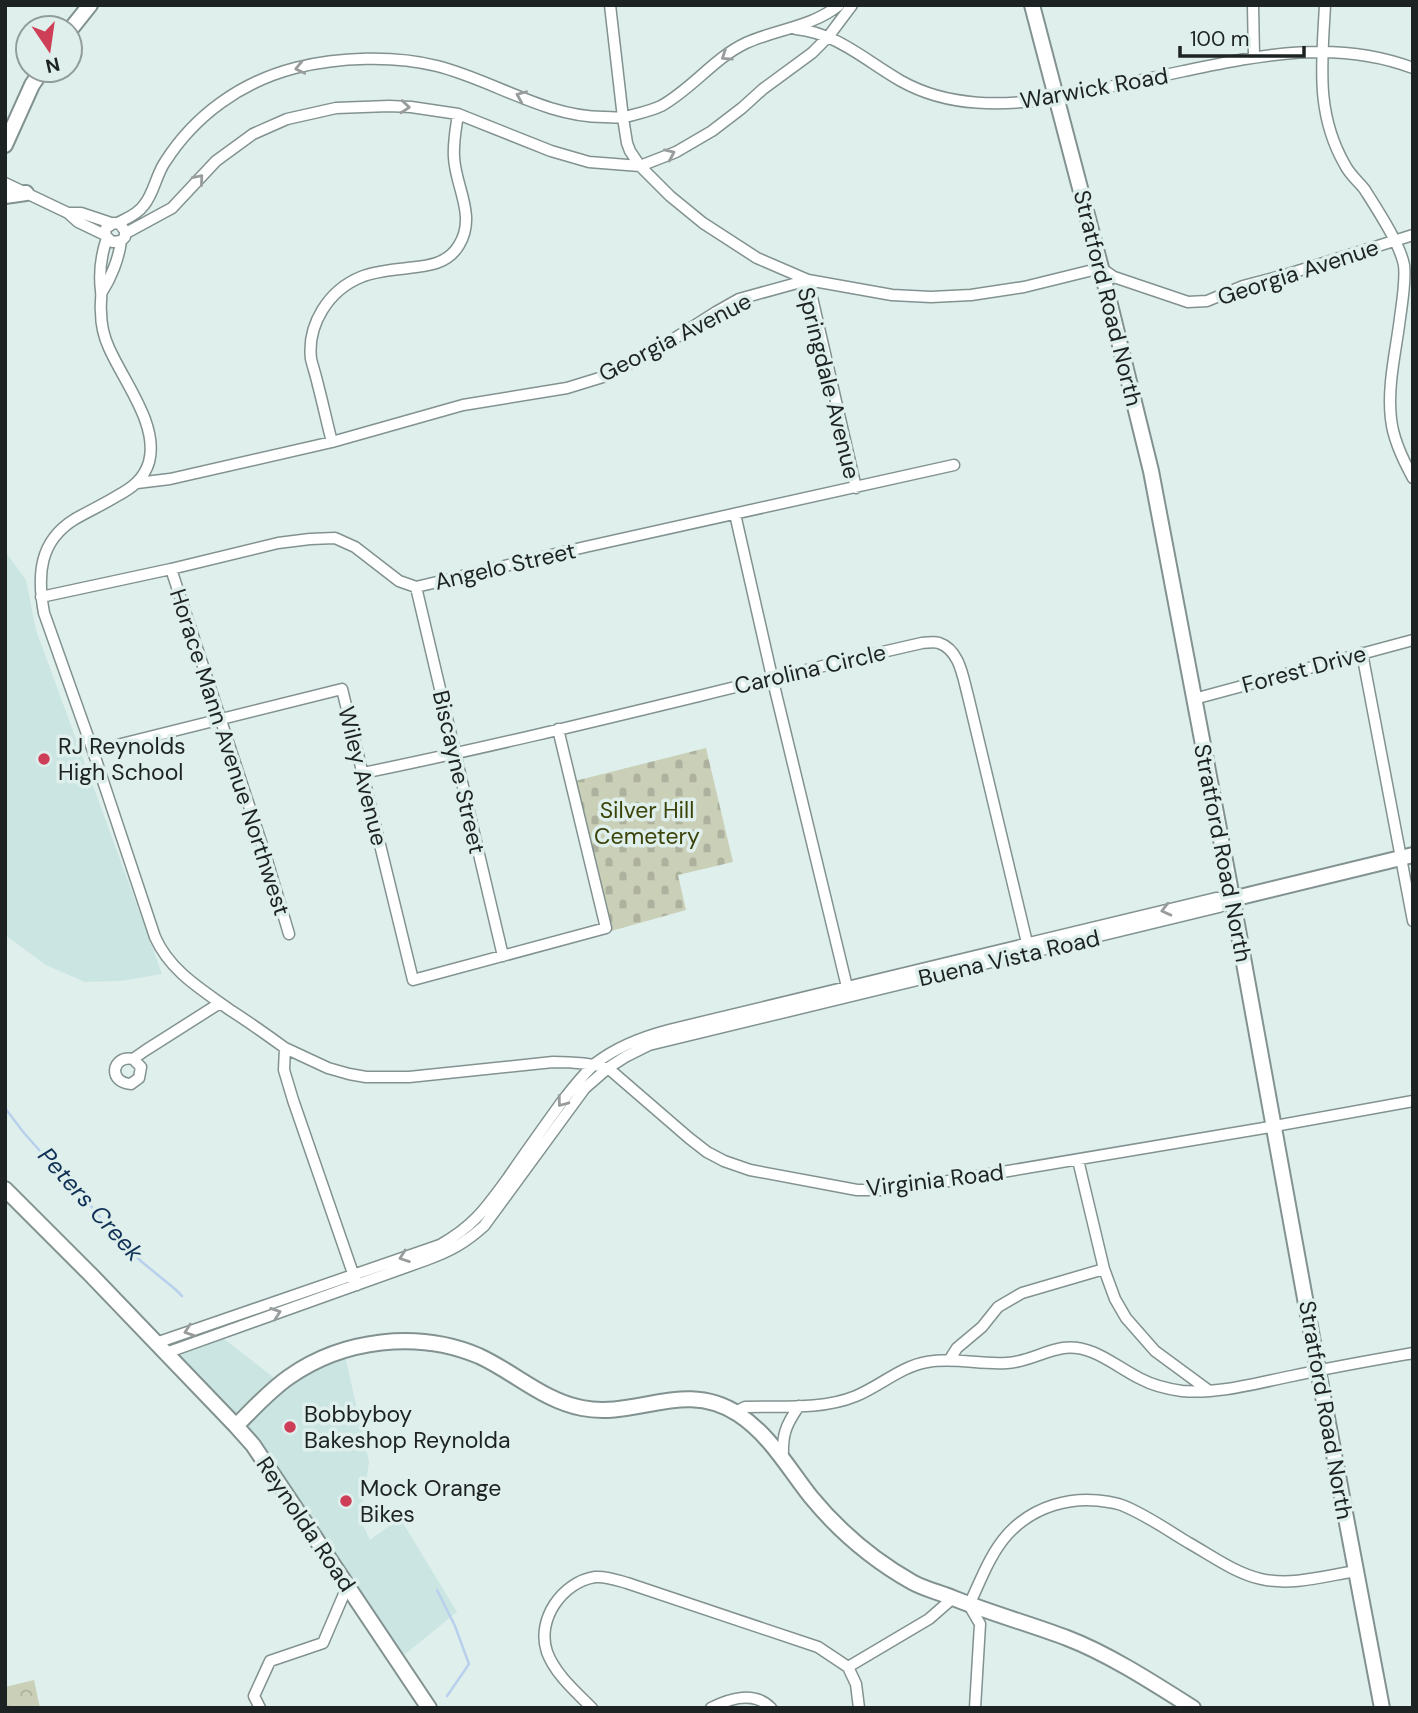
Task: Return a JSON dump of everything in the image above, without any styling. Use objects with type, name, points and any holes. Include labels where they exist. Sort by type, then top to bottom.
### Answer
[{"type":"main road","name":"Stratford Road North","points":[[1032,5],[1151,469],[1382,1708]]},
{"type":"main road","points":[[5,145],[33,84]]},
{"type":"main road","points":[[5,196],[26,193]]},
{"type":"main road","name":"Buena Vista Road","points":[[1232,899],[1407,857]]},
{"type":"main road","name":"Reynolda Road","points":[[5,1189],[253,1445],[429,1708]]},
{"type":"main road","points":[[236,1426],[272,1390],[302,1368],[337,1352],[359,1346],[401,1341],[439,1345],[477,1356],[561,1402],[583,1409],[622,1409],[689,1399],[711,1402],[735,1412],[755,1426],[817,1504],[845,1534],[893,1571],[916,1584],[969,1605],[1069,1639],[1193,1708]]},
{"type":"street","name":"Springdale Avenue","points":[[610,5],[627,143],[640,166],[670,197],[703,223],[757,258],[808,280],[856,488],[735,514]]},
{"type":"street","points":[[137,483],[145,473],[150,459],[150,435],[144,417],[106,340],[99,282],[106,228],[135,213],[144,205],[165,161],[186,134],[229,96],[276,73],[321,63],[378,59],[436,66],[566,112],[593,117],[623,118],[659,107],[722,58],[746,44],[817,20],[839,5]]},
{"type":"street","points":[[5,183],[68,213],[112,242],[172,208],[205,171],[253,134],[287,119],[313,112],[358,106],[411,107],[458,114],[551,151],[589,162],[640,166],[676,152],[712,131],[812,53],[852,5]]},
{"type":"street","points":[[1253,5],[1254,57]]},
{"type":"street","points":[[1325,5],[1322,51],[1323,103],[1327,126],[1347,168],[1364,190],[1394,241],[1404,264],[1392,381],[1391,418],[1398,444],[1413,478]]},
{"type":"street","name":"Warwick Road","points":[[788,29],[807,30],[828,37],[921,90],[947,99],[985,104],[1026,103],[1254,57],[1322,51],[1362,54],[1413,68]]},
{"type":"street","points":[[332,442],[311,358],[312,338],[317,320],[328,300],[360,278],[377,272],[434,265],[451,256],[461,243],[466,221],[465,202],[453,158],[458,114]]},
{"type":"street","points":[[151,190],[154,202],[160,208],[172,208]]},
{"type":"street","points":[[68,213],[81,213],[123,226],[120,252],[102,292]]},
{"type":"street","name":"Georgia Avenue","points":[[137,483],[170,479],[332,442],[463,405],[567,388],[606,376],[739,299],[808,280],[892,295],[931,297],[971,295],[1024,287],[1101,268],[1114,277],[1188,302],[1197,302],[1208,301],[1243,286],[1413,235]]},
{"type":"street","points":[[856,488],[954,465]]},
{"type":"street","name":"Virginia Road","points":[[137,483],[74,520],[55,536],[46,551],[41,564],[40,582],[50,632],[161,951],[187,979],[285,1048],[328,1068],[366,1077],[409,1077],[553,1062],[575,1062],[608,1068],[689,1138],[724,1161],[750,1170],[858,1190],[925,1185],[1413,1101]]},
{"type":"street","points":[[161,1348],[355,1280],[458,1235],[474,1223],[572,1089],[594,1065],[621,1047],[650,1035],[848,991],[735,514]]},
{"type":"street","name":"Angelo Street","points":[[41,597],[278,543],[335,538],[355,547],[399,581],[416,587],[735,514]]},
{"type":"street","name":"Horace Mann Avenue Northwest","points":[[171,569],[289,934]]},
{"type":"street","name":"Biscayne Street","points":[[416,587],[503,956]]},
{"type":"street","name":"Forest Drive","points":[[1194,699],[1413,640]]},
{"type":"street","name":"Carolina Circle","points":[[363,773],[455,754],[772,677],[922,643],[938,642],[950,649],[959,663],[1028,948]]},
{"type":"street","points":[[1362,653],[1407,857],[1413,921]]},
{"type":"street","name":"Wiley Avenue","points":[[93,751],[342,689],[412,980],[503,956]]},
{"type":"street","points":[[503,956],[606,928],[558,729]]},
{"type":"street","name":"Buena Vista Road","points":[[355,1280],[447,1252],[468,1241],[484,1226],[586,1088],[608,1068],[649,1045],[848,991],[1028,948],[1219,907],[1232,899]]},
{"type":"street","points":[[134,1059],[220,1003]]},
{"type":"street","points":[[285,1048],[284,1070],[293,1100],[355,1280]]},
{"type":"street","points":[[1079,1160],[1104,1269],[1115,1299],[1126,1318],[1155,1352],[1208,1390]]},
{"type":"street","points":[[950,1359],[957,1348],[982,1327],[998,1307],[1010,1299],[1104,1269]]},
{"type":"street","points":[[735,1412],[745,1406],[828,1404],[852,1398],[912,1366],[950,1359],[1008,1363],[1065,1348],[1101,1355],[1142,1380],[1161,1388],[1184,1391],[1228,1389],[1413,1353]]},
{"type":"street","points":[[783,1460],[782,1439],[787,1423],[799,1406]]},
{"type":"street","points":[[975,1708],[980,1624],[969,1605],[1007,1535],[1026,1518],[1047,1507],[1073,1500],[1096,1500],[1123,1505],[1237,1570],[1259,1579],[1298,1581],[1356,1571]]},
{"type":"street","points":[[592,1708],[561,1675],[548,1652],[545,1633],[546,1622],[554,1605],[576,1584],[594,1577],[627,1583],[818,1647],[848,1667],[856,1684],[859,1708]]},
{"type":"street","points":[[260,1708],[254,1696],[270,1661],[323,1643],[344,1594],[350,1590]]},
{"type":"street","points":[[848,1667],[929,1619],[953,1598]]},
{"type":"street","points":[[711,1708],[741,1698],[756,1697],[771,1708]]},
{"type":"shaded area","name":"RJ Reynolds High School","points":[[5,551],[26,580],[36,630],[162,974],[120,981],[85,982],[46,965],[5,935]]},
{"type":"shaded area","points":[[190,1339],[224,1339],[283,1387],[345,1356],[369,1462],[360,1519],[370,1540],[400,1518],[457,1612],[399,1659],[262,1444],[172,1350]]},
{"type":"green space","name":"Silver Hill Cemetery","points":[[706,748],[733,862],[678,875],[686,910],[611,931],[575,781]]},
{"type":"green space","points":[[34,1680],[40,1708],[5,1708],[5,1687]]},
{"type":"waterway","name":"Peters Creek","points":[[5,1108],[41,1154],[73,1184],[116,1237],[182,1296]]},
{"type":"waterway","name":"Peters Creek","points":[[379,1507],[391,1514]]},
{"type":"waterway","name":"Peters Creek","points":[[437,1590],[455,1626],[469,1664],[447,1696]]},
{"type":"place","name":"RJ Reynolds High School","points":[[44,759]]},
{"type":"place","name":"Bobbyboy Bakeshop Reynolda","points":[[290,1427]]},
{"type":"place","name":"Mock Orange Bikes","points":[[346,1501]]}]
